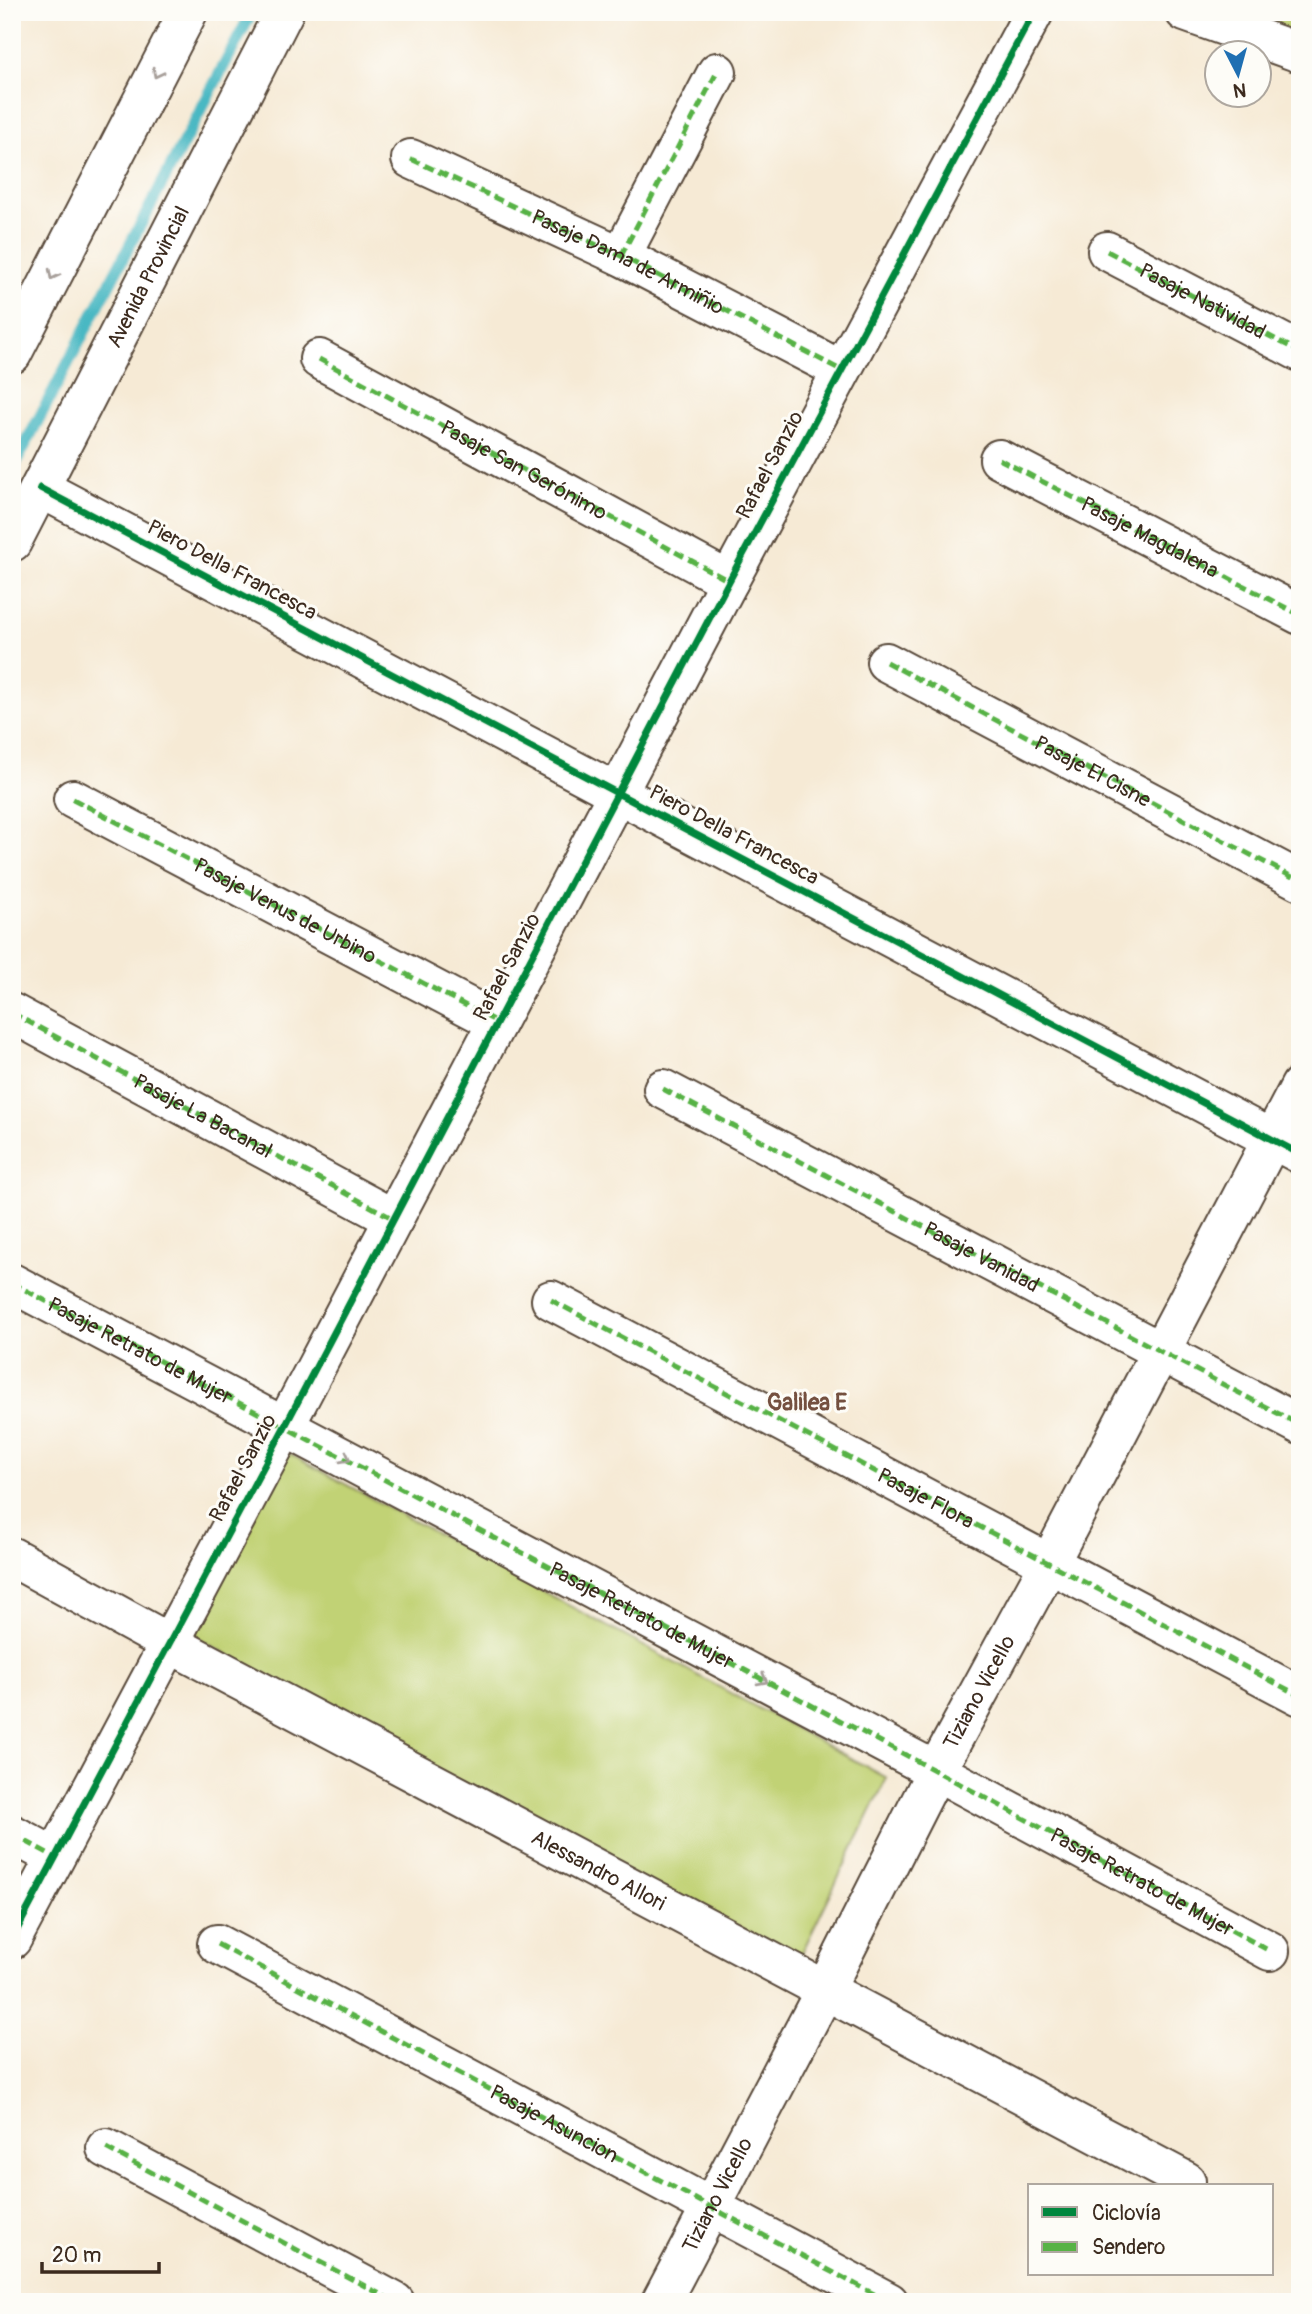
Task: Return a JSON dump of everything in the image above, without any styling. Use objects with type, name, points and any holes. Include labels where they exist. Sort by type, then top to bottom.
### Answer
[{"type":"street","points":[[12,354],[188,12]]},
{"type":"street","name":"Avenida Provincial","points":[[12,542],[284,12]]},
{"type":"street","name":"Rafael Sanzio","points":[[12,1939],[729,581],[1034,12]]},
{"type":"street","points":[[1185,12],[1300,53]]},
{"type":"street","points":[[621,256],[717,72]]},
{"type":"street","name":"Pasaje Dama de Armiñio","points":[[411,159],[621,256],[841,370]]},
{"type":"street","name":"Pasaje Natividad","points":[[1107,251],[1300,352]]},
{"type":"street","name":"Pasaje San Gerónimo","points":[[319,359],[729,581]]},
{"type":"street","name":"Pasaje Magdalena","points":[[999,459],[1300,615]]},
{"type":"street","name":"Piero Della Francesca","points":[[40,488],[1286,1147]]},
{"type":"street","name":"Pasaje El Cisne","points":[[887,662],[1300,881]]},
{"type":"street","name":"Pasaje Venus de Urbino","points":[[73,799],[497,1022]]},
{"type":"street","name":"Pasaje La Bacanal","points":[[12,1013],[394,1219]]},
{"type":"street","name":"Tiziano Vicello","points":[[661,2302],[825,1990],[936,1771],[1161,1351],[1286,1147],[1300,1086]]},
{"type":"street","name":"Pasaje Vanidad","points":[[663,1089],[1300,1425]]},
{"type":"street","name":"Pasaje Retrato de Mujer","points":[[12,1283],[936,1771],[1270,1951]]},
{"type":"street","name":"Pasaje Flora","points":[[551,1300],[1300,1696]]},
{"type":"street","name":"Alessandro Allori","points":[[12,1557],[169,1643],[1186,2181]]},
{"type":"street","points":[[12,1834],[55,1857]]},
{"type":"street","name":"Pasaje Asuncion","points":[[218,1944],[889,2302]]},
{"type":"street","points":[[106,2148],[395,2302]]},
{"type":"green space","points":[[1222,12],[1300,12],[1300,41]]},
{"type":"green space","points":[[288,1453],[887,1778],[794,1969],[191,1634]]},
{"type":"waterway","points":[[12,470],[252,12]]},
{"type":"marked path","points":[[621,256],[717,72]]},
{"type":"marked path","points":[[411,159],[621,256],[841,370]]},
{"type":"marked path","points":[[1107,251],[1300,352]]},
{"type":"marked path","points":[[319,359],[729,581]]},
{"type":"marked path","points":[[999,459],[1300,615]]},
{"type":"marked path","points":[[886,662],[1300,881]]},
{"type":"marked path","points":[[73,799],[497,1022]]},
{"type":"marked path","points":[[12,1013],[394,1219]]},
{"type":"marked path","points":[[663,1089],[1300,1425]]},
{"type":"marked path","points":[[12,1283],[936,1771],[1270,1951]]},
{"type":"marked path","points":[[551,1300],[1300,1696]]},
{"type":"marked path","points":[[12,1834],[55,1857]]},
{"type":"marked path","points":[[217,1944],[889,2302]]},
{"type":"marked path","points":[[106,2148],[395,2302]]},
{"type":"cycle path","points":[[12,1939],[729,581],[1034,12]]},
{"type":"cycle path","points":[[40,488],[1300,1154]]},
{"type":"district","name":"Galilea E","points":[[807,1402]]}]
